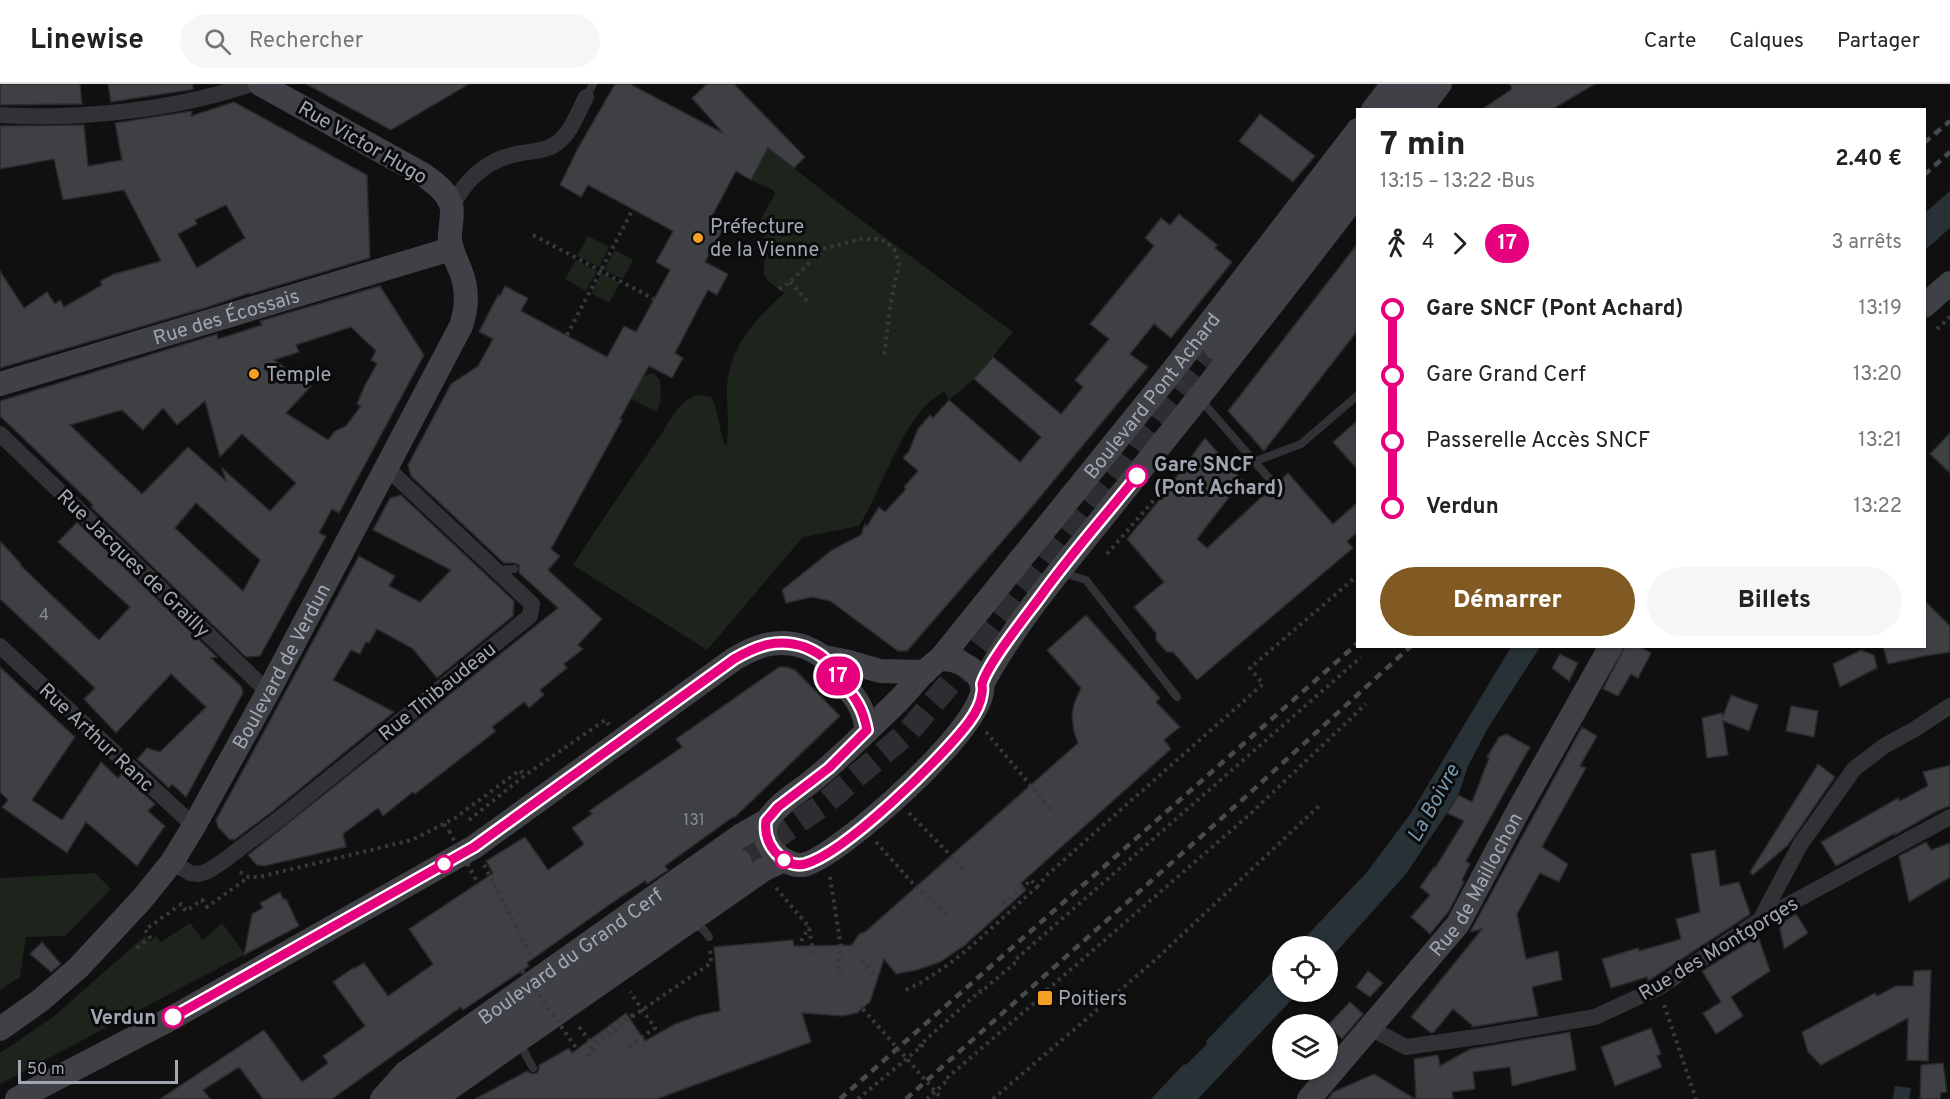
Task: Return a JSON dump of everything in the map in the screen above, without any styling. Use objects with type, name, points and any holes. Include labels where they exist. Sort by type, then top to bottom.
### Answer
[{"type":"street","points":[[0,115],[78,114],[154,107],[210,98],[251,84]]},
{"type":"street","name":"Rue Victor Hugo","points":[[260,84],[424,175],[438,185],[452,207]]},
{"type":"street","points":[[1375,108],[1394,84]]},
{"type":"street","points":[[1400,108],[1418,84]]},
{"type":"street","points":[[1422,108],[1440,84]]},
{"type":"street","points":[[451,249],[452,207],[469,180],[486,167],[509,155],[545,149],[557,144],[572,125],[590,90]]},
{"type":"street","name":"Boulevard Pont Achard","points":[[867,730],[932,665],[1170,374],[1356,133]]},
{"type":"street","name":"Boulevard Pont Achard","points":[[1216,348],[1356,166]]},
{"type":"street","points":[[424,175],[455,182],[469,180]]},
{"type":"street","name":"Boulevard Pont Achard","points":[[784,860],[802,865],[818,859],[852,836],[927,769],[968,722],[982,697],[982,685],[995,661],[1059,572],[1266,314],[1356,196]]},
{"type":"street","name":"Rue des Écossais","points":[[0,384],[451,249]]},
{"type":"street","name":"Boulevard de Verdun","points":[[0,1029],[41,1000],[79,967],[136,907],[172,862],[194,826],[461,326],[466,311],[466,293],[462,274],[451,249]]},
{"type":"street","points":[[1926,304],[1950,284]]},
{"type":"street","name":"Rue Jacques de Grailly","points":[[0,434],[267,692]]},
{"type":"street","name":"Rue Thibaudeau","points":[[172,862],[190,873],[199,874],[215,867],[279,819],[530,616],[532,604],[386,467]]},
{"type":"street","points":[[17,1099],[172,1018],[474,847],[751,649],[768,643],[795,644],[824,657],[880,671],[956,661],[966,665],[978,677],[982,685]]},
{"type":"street","name":"Rue Arthur Ranc","points":[[0,646],[194,826]]},
{"type":"street","name":"Rue de Maillochon","points":[[1309,1099],[1458,924],[1517,813],[1610,648]]},
{"type":"street","points":[[824,657],[860,704],[867,730]]},
{"type":"street","points":[[1760,920],[1800,845],[1854,769],[1884,746],[1950,706]]},
{"type":"street","name":"Boulevard du Grand Cerf","points":[[382,1099],[405,1073],[730,843],[766,821],[778,807],[829,768],[867,730]]},
{"type":"street","name":"Rue des Montgorges","points":[[1370,1028],[1406,1047],[1595,1017],[1658,988],[1760,920],[1950,817]]},
{"type":"street","points":[[766,821],[767,840],[784,860]]},
{"type":"street","name":"Boulevard du Grand Cerf","points":[[434,1099],[763,870],[784,860]]},
{"type":"street","name":"Boulevard du Grand Cerf","points":[[403,1099],[740,862]]},
{"type":"lane","points":[[1170,374],[1199,398],[1275,485]]},
{"type":"lane","points":[[1256,461],[1301,444],[1356,397]]},
{"type":"lane","points":[[496,570],[514,569]]},
{"type":"lane","points":[[1059,572],[1086,580],[1177,697]]},
{"type":"lane","points":[[688,923],[703,929],[709,938]]},
{"type":"lane","points":[[519,1042],[533,1068]]},
{"type":"path","points":[[567,335],[633,209]]},
{"type":"path","points":[[533,235],[654,299]]},
{"type":"path","points":[[779,289],[789,282],[818,252],[831,246],[861,239],[883,240],[896,252],[899,264],[891,301],[884,357]]},
{"type":"path","points":[[789,282],[810,304]]},
{"type":"path","points":[[1937,329],[1950,317]]},
{"type":"path","points":[[1107,554],[1160,493]]},
{"type":"path","points":[[906,990],[949,966],[1037,887],[1048,874],[1263,684],[1250,668],[1356,577]]},
{"type":"path","points":[[858,1099],[1361,657]]},
{"type":"path","points":[[926,1099],[948,1077],[1047,992],[1054,983],[1249,815],[1366,704]]},
{"type":"path","points":[[985,731],[1051,810]]},
{"type":"path","points":[[259,877],[403,843],[444,824],[520,770],[524,776],[464,824]]},
{"type":"path","points":[[993,1099],[1154,960],[1319,806]]},
{"type":"path","points":[[906,811],[967,872]]},
{"type":"path","points":[[444,824],[478,883]]},
{"type":"path","points":[[874,839],[916,887],[950,917]]},
{"type":"path","points":[[484,864],[532,958]]},
{"type":"path","points":[[829,873],[841,947],[837,969],[842,976]]},
{"type":"path","points":[[137,948],[150,937],[145,930],[181,904],[186,911],[202,900],[207,907],[249,877]]},
{"type":"path","points":[[1001,906],[1031,880],[1037,887]]},
{"type":"path","points":[[771,882],[809,927],[814,958]]},
{"type":"path","points":[[801,941],[809,927]]},
{"type":"path","points":[[636,1014],[628,1016],[594,1041],[589,1049],[588,1057],[597,1045],[636,1014],[711,963],[709,938]]},
{"type":"path","points":[[862,960],[874,976]]},
{"type":"path","points":[[522,970],[577,1049]]},
{"type":"path","points":[[1658,988],[1696,1099]]},
{"type":"path","points":[[629,1047],[655,1028],[630,992]]},
{"type":"path","points":[[861,1008],[942,1099]]},
{"type":"path","points":[[579,1027],[589,1040]]},
{"type":"path","points":[[880,1079],[922,1046],[920,1045]]},
{"type":"path","points":[[926,1099],[950,1079],[948,1077]]},
{"type":"shaded area","points":[[768,148],[1013,332],[974,379],[949,400],[944,391],[922,410],[896,450],[859,526],[803,537],[707,650],[573,565],[675,412],[689,398],[696,395],[711,397],[726,447],[728,380],[736,351],[761,315],[784,293],[768,281],[763,273],[767,248],[759,222],[775,194],[773,190],[751,180]]},
{"type":"shaded area","points":[[588,236],[609,247],[599,267],[577,256]]},
{"type":"shaded area","points":[[615,250],[633,260],[623,279],[604,270]]},
{"type":"shaded area","points":[[576,260],[597,271],[586,291],[565,279]]},
{"type":"shaded area","points":[[602,273],[620,283],[609,303],[591,293]]},
{"type":"shaded area","points":[[653,373],[660,380],[661,397],[657,412],[631,399],[643,376]]},
{"type":"shaded area","points":[[95,873],[111,889],[65,936],[26,937],[20,977],[0,990],[0,878]]},
{"type":"shaded area","points":[[190,923],[203,940],[222,923],[245,954],[0,1084],[0,1053],[53,1017],[145,936],[150,941],[156,936],[161,942]]},
{"type":"water","points":[[1950,191],[1950,228],[1926,249],[1927,227],[1926,212]]},
{"type":"water","name":"La Boivre","points":[[1510,648],[1539,648],[1488,728],[1447,813],[1406,874],[1338,950],[1338,936],[1306,936],[1367,872],[1411,813]]},
{"type":"water","points":[[1272,972],[1272,1002],[1290,1002],[1278,1014],[1272,1014],[1272,1021],[1198,1099],[1151,1099],[1184,1064],[1186,1065],[1207,1044],[1206,1041]]},
{"type":"water","points":[[1895,1086],[1911,1088],[1909,1099],[1893,1099]]},
{"type":"building","points":[[0,84],[80,84],[82,104],[0,105]]},
{"type":"building","points":[[108,84],[193,84],[193,89],[111,102]]},
{"type":"building","points":[[306,84],[469,84],[391,130]]},
{"type":"building","points":[[615,84],[630,84],[723,133],[692,98],[707,84],[734,84],[805,157],[794,168],[768,148],[751,180],[736,171],[710,220],[724,227],[705,262],[728,274],[717,295],[708,290],[675,353],[683,358],[672,378],[649,366],[551,549],[560,556],[548,570],[602,619],[578,645],[583,649],[564,664],[567,668],[540,690],[544,695],[529,708],[524,702],[492,727],[496,731],[415,794],[413,792],[383,816],[378,808],[343,834],[346,847],[264,866],[257,865],[248,855],[558,608],[519,573],[519,565],[504,563],[411,476],[408,465],[451,384],[478,366],[493,339],[479,332],[505,286],[528,298],[521,311],[607,357],[624,326],[636,332],[670,270],[656,262],[673,231],[588,185],[581,197],[560,185],[578,148]]},
{"type":"building","points":[[1510,84],[1595,84],[1554,108],[1484,108],[1512,89]]},
{"type":"building","points":[[234,102],[367,175],[370,258],[0,368],[0,271],[24,308],[47,292],[55,304],[60,300],[64,307],[102,285],[100,281],[114,274],[161,261],[124,190],[63,200],[54,159],[0,169],[0,126],[84,125],[88,166],[122,160],[115,123],[192,111],[191,116]],"holes":[[[226,205],[245,238],[197,268],[178,234],[197,224],[195,220]]]},
{"type":"building","points":[[1260,114],[1315,156],[1293,182],[1239,141]]},
{"type":"building","points":[[1179,214],[1217,245],[1215,248],[1232,262],[1171,338],[1154,324],[1130,354],[1148,367],[1026,514],[907,651],[898,651],[830,601],[812,597],[786,603],[782,590],[832,550],[861,535],[865,524],[867,526],[879,507],[885,512],[906,489],[904,487],[918,471],[903,458],[909,451],[918,429],[930,415],[933,418],[949,400],[1020,462],[1041,437],[974,379],[993,357],[1061,414],[1083,387],[1075,380],[1109,339],[1090,324],[1154,246],[1145,238],[1161,218],[1170,225]]},
{"type":"building","points":[[1356,246],[1356,333],[1264,451],[1228,411]]},
{"type":"building","points":[[380,286],[424,355],[339,513],[332,509],[319,533],[326,536],[260,656],[246,657],[0,416],[0,401],[217,334],[218,339],[262,325],[260,321]],"holes":[[[351,327],[376,351],[371,360],[377,364],[357,404],[361,406],[346,426],[335,431],[328,440],[286,413],[311,386],[274,360],[299,352],[296,345]],[[205,401],[220,457],[242,434],[296,483],[270,511],[222,468],[226,481],[188,447],[142,494],[70,425],[122,410],[143,430],[163,408],[177,425]],[[196,503],[260,560],[243,591],[175,528]]]},
{"type":"building","points":[[1356,422],[1356,468],[1333,442]]},
{"type":"building","points":[[1950,433],[1950,473],[1930,454]]},
{"type":"building","points":[[1205,438],[1242,480],[1197,539],[1207,548],[1270,489],[1276,491],[1280,489],[1280,481],[1288,473],[1333,524],[1356,504],[1356,534],[1347,541],[1353,548],[1197,680],[1173,652],[1167,652],[1162,647],[1156,640],[1156,633],[1134,607],[1164,582],[1127,539]]},
{"type":"building","points":[[401,495],[514,601],[513,616],[437,678],[412,648],[377,629],[360,654],[351,650],[333,680],[394,712],[273,811],[234,840],[230,840],[218,827],[216,820],[359,556],[395,576],[389,586],[420,602],[451,570],[373,530],[390,498]]},
{"type":"building","points":[[77,522],[217,657],[211,658],[241,686],[243,693],[186,797],[172,784],[169,788],[137,759],[147,748],[160,752],[206,707],[171,674],[116,733],[84,699],[95,688],[0,599],[0,541],[20,565],[99,640],[130,607],[58,542]]},
{"type":"building","points":[[1926,602],[1950,626],[1950,652],[1888,664],[1884,648],[1926,648]]},
{"type":"building","points":[[1086,615],[1160,698],[1156,702],[1180,727],[1164,740],[1171,749],[1021,883],[1026,890],[965,945],[940,962],[896,974],[884,959],[870,1002],[857,1013],[843,1016],[802,1013],[811,1042],[657,1099],[475,1099],[527,1071],[532,1074],[537,1073],[539,1065],[569,1048],[572,1053],[626,1013],[645,1041],[675,1024],[720,1011],[714,947],[793,940],[794,946],[852,945],[859,934],[865,932],[1078,743],[1072,716],[1081,688],[1047,650]]},
{"type":"building","points":[[1624,648],[1642,648],[1651,653],[1638,678],[1631,674],[1618,696],[1603,689]]},
{"type":"building","points":[[1861,650],[1874,655],[1877,668],[1840,687],[1833,664]]},
{"type":"building","points":[[1560,654],[1578,663],[1569,681],[1552,668]]},
{"type":"building","points":[[0,667],[75,737],[32,800],[62,820],[101,762],[118,778],[122,774],[155,804],[148,811],[165,826],[137,866],[86,822],[67,853],[2,807],[8,800],[0,792]]},
{"type":"building","points":[[779,667],[795,670],[840,716],[734,818],[665,866],[668,870],[647,884],[645,881],[609,905],[527,963],[529,966],[463,1010],[461,1007],[332,1099],[263,1099],[239,1067],[203,1090],[210,1099],[160,1099],[264,1030],[302,1082],[328,1063],[323,1056],[365,1026],[333,982],[364,963],[388,996],[433,964],[409,929],[493,873],[486,861],[525,837],[548,870],[584,844],[572,828],[592,814],[589,811],[682,747],[676,739]]},
{"type":"building","points":[[1731,695],[1758,705],[1749,731],[1723,721],[1728,755],[1707,758],[1702,718],[1722,713],[1723,716]]},
{"type":"building","points":[[1791,706],[1818,711],[1814,737],[1786,731]]},
{"type":"building","points":[[1582,727],[1597,736],[1580,766],[1586,768],[1542,847],[1568,864],[1559,882],[1540,873],[1517,914],[1526,959],[1558,951],[1562,980],[1532,987],[1538,1016],[1472,1027],[1453,1009],[1431,1033],[1411,1017],[1482,929],[1470,932]]},
{"type":"building","points":[[1506,734],[1530,747],[1466,861],[1470,864],[1462,880],[1464,882],[1449,911],[1430,934],[1411,917],[1430,895],[1420,887],[1435,868],[1464,821],[1447,813],[1458,795],[1472,802],[1489,758],[1487,757],[1499,737]]},
{"type":"building","points":[[1818,764],[1835,777],[1788,845],[1753,875],[1750,872]]},
{"type":"building","points":[[1950,765],[1950,806],[1836,866],[1821,842],[1898,798],[1900,801],[1928,786],[1923,772]]},
{"type":"building","points":[[1926,842],[1931,850],[1950,843],[1950,877],[1909,902],[1899,856]]},
{"type":"building","points":[[1715,850],[1720,886],[1739,882],[1749,915],[1648,981],[1647,977],[1611,988],[1602,959],[1638,948],[1639,951],[1681,939],[1676,919],[1700,912],[1691,854]]},
{"type":"building","points":[[280,892],[283,899],[286,899],[299,926],[244,955],[252,914],[263,908],[260,903]]},
{"type":"building","points":[[1796,914],[1808,933],[1784,949],[1779,924]]},
{"type":"building","points":[[1758,936],[1770,971],[1731,997],[1743,1016],[1716,1034],[1703,1013],[1721,1002],[1702,971]]},
{"type":"building","points":[[42,942],[61,964],[51,972],[30,954]]},
{"type":"building","points":[[1931,970],[1928,1061],[1907,1060],[1908,1018],[1821,1065],[1808,1052],[1802,1032],[1875,993],[1877,996],[1896,986],[1913,986],[1914,971]]},
{"type":"building","points":[[1368,971],[1383,983],[1370,997],[1356,987]]},
{"type":"building","points":[[1350,1002],[1363,1014],[1342,1039],[1338,1035],[1338,1015]]},
{"type":"building","points":[[1651,1028],[1661,1054],[1657,1056],[1662,1067],[1615,1086],[1601,1047]]},
{"type":"building","points":[[1570,1032],[1576,1070],[1512,1086],[1510,1067],[1473,1072],[1475,1089],[1452,1092],[1453,1099],[1416,1099],[1414,1059],[1438,1055],[1440,1066],[1470,1049]]},
{"type":"building","points":[[1943,1063],[1947,1092],[1941,1093],[1940,1099],[1920,1099],[1921,1065]]},
{"type":"building","points":[[1374,1074],[1415,1099],[1328,1099],[1333,1092]]},
{"type":"tunnel","points":[[740,862],[825,803],[908,732],[980,648],[1216,348]]},
{"type":"railway","points":[[1926,141],[1950,121]]},
{"type":"railway","points":[[1926,173],[1950,152]]},
{"type":"railway","points":[[840,1099],[1356,645]]},
{"type":"railway","points":[[906,1099],[1241,801],[1409,648]]},
{"type":"bus line","name":"17","points":[[173,1017],[474,847],[734,659],[751,649],[768,643],[795,644],[824,657],[860,704],[865,718],[867,730],[829,768],[778,807],[766,821],[767,840],[784,860],[802,865],[818,859],[884,809],[952,742],[976,710],[982,697],[982,685],[995,661],[1041,596],[1137,476]]},
{"type":"place","name":"Préfecture de la Vienne","points":[[698,238]]},
{"type":"place","name":"Temple","points":[[254,374]]},
{"type":"place","name":"Gare SNCF (Pont Achard)","points":[[1137,476]]},
{"type":"place","name":"Poitiers","points":[[1045,998]]},
{"type":"place","name":"Verdun","points":[[173,1017]]}]
